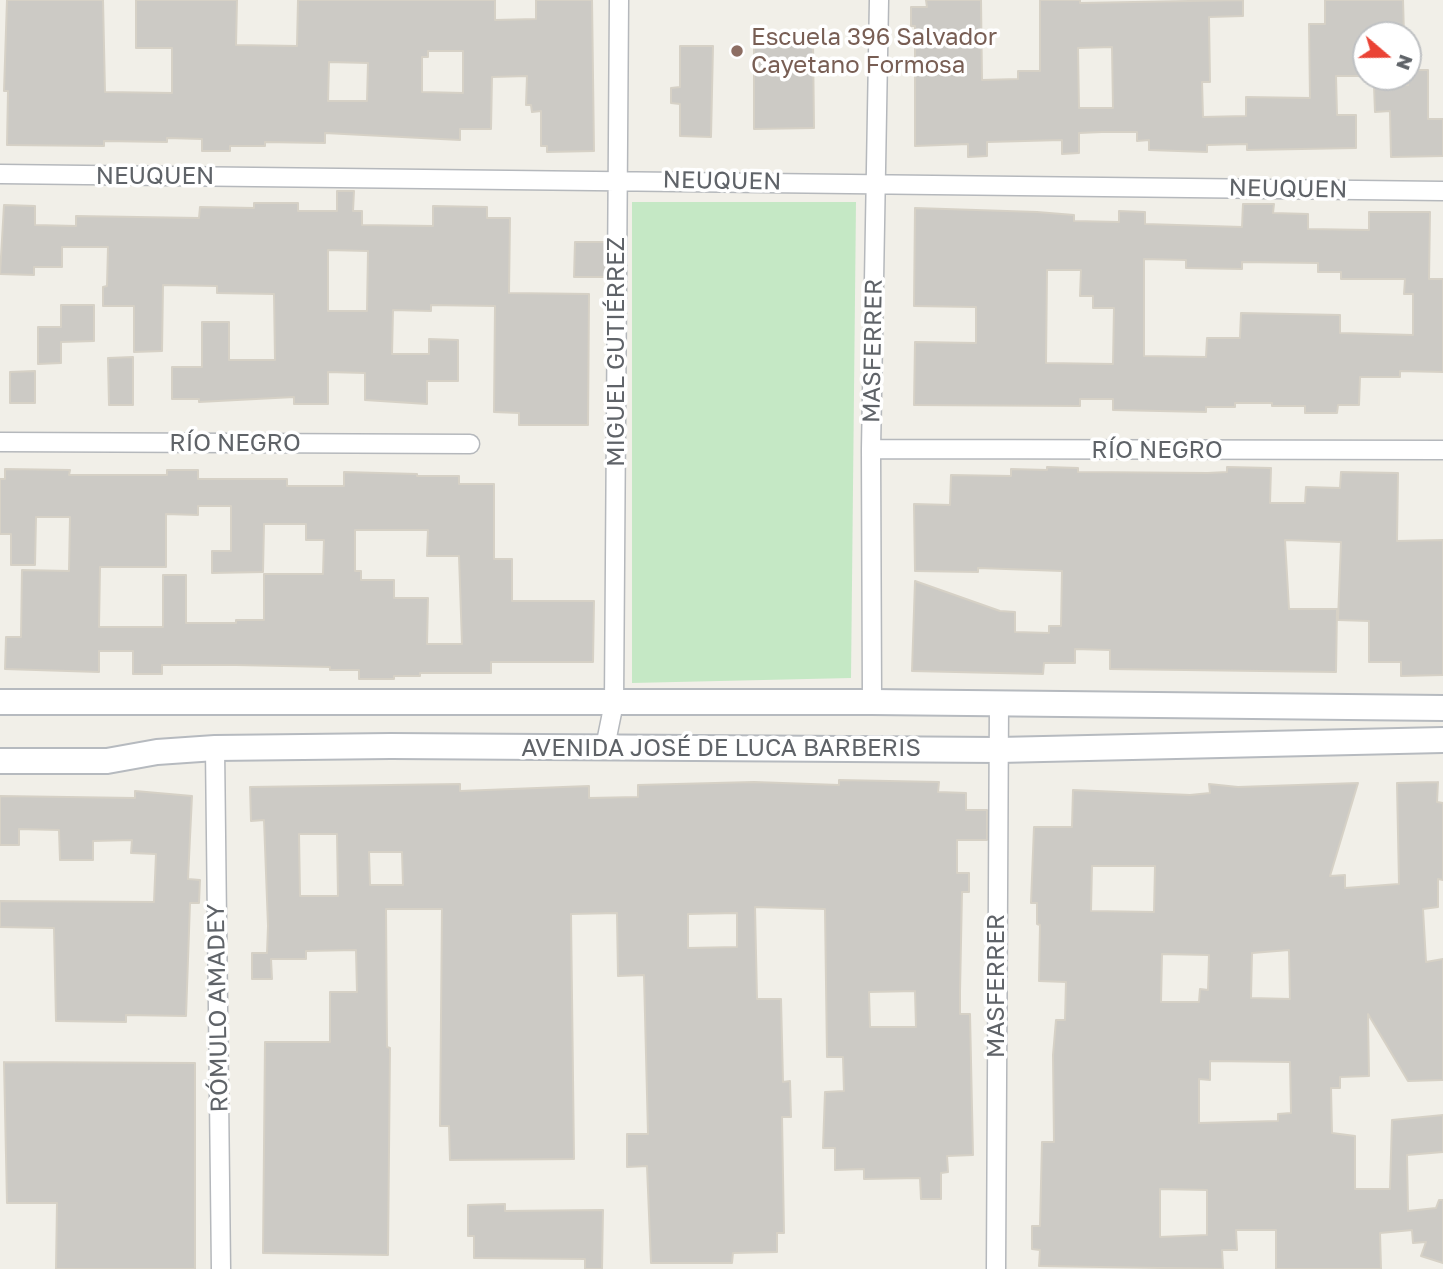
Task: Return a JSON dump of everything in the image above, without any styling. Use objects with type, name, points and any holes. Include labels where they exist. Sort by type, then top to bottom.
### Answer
[{"type":"main road","name":"AVENIDA JOSÉ DE LUCA BARBERIS","points":[[0,702],[872,702],[1443,708]]},
{"type":"main road","name":"AVENIDA JOSÉ DE LUCA BARBERIS","points":[[0,761],[107,761],[157,751],[215,748],[999,750],[1443,740]]},
{"type":"street","name":"MIGUEL GUTIÉRREZ","points":[[605,747],[614,703],[619,0]]},
{"type":"street","name":"MASFERRER","points":[[872,702],[871,449],[879,0]]},
{"type":"street","name":"NEUQUEN","points":[[0,174],[618,179],[1443,191]]},
{"type":"street","name":"RÍO NEGRO","points":[[0,442],[471,444]]},
{"type":"street","name":"RÍO NEGRO","points":[[871,449],[1443,450]]},
{"type":"street","name":"MASFERRER","points":[[996,1269],[999,703]]},
{"type":"street","name":"RÓMULO AMADEY","points":[[215,748],[221,1269]]},
{"type":"green space","points":[[632,202],[856,202],[851,678],[632,683]]},
{"type":"building","points":[[7,0],[103,0],[105,92],[172,93],[172,48],[136,48],[136,0],[237,0],[236,45],[297,46],[298,0],[495,0],[495,20],[536,19],[536,0],[592,0],[594,151],[547,152],[547,146],[541,146],[541,111],[532,112],[531,105],[526,105],[527,76],[492,77],[491,129],[460,129],[460,140],[325,133],[325,143],[265,142],[265,146],[230,146],[230,151],[202,151],[202,139],[167,138],[167,142],[104,141],[104,146],[7,145],[8,91],[4,91]],"holes":[[[428,51],[463,51],[463,93],[422,92],[422,57],[428,57]],[[329,62],[368,63],[367,101],[328,101]]]},
{"type":"building","points":[[926,0],[981,0],[982,80],[1018,79],[1018,71],[1040,71],[1040,0],[1080,0],[1080,3],[1243,0],[1243,16],[1209,17],[1210,82],[1202,82],[1203,117],[1246,116],[1246,97],[1310,98],[1309,24],[1325,24],[1325,0],[1403,0],[1404,21],[1352,21],[1352,76],[1336,76],[1337,115],[1356,115],[1356,148],[1247,150],[1247,144],[1207,145],[1207,152],[1149,150],[1149,140],[1137,141],[1137,132],[1102,132],[1079,133],[1079,153],[1062,154],[1062,140],[987,142],[987,156],[968,157],[968,144],[915,146],[915,26],[911,26],[911,7],[927,7]],"holes":[[[1112,47],[1113,108],[1079,108],[1078,48]]]},
{"type":"building","points":[[754,42],[813,42],[814,128],[754,129]]},
{"type":"building","points":[[680,46],[713,46],[711,137],[680,136],[680,104],[671,103],[671,88],[680,87]]},
{"type":"building","points":[[1422,70],[1428,70],[1428,119],[1443,119],[1443,156],[1391,157],[1390,111],[1375,112],[1374,91],[1422,91]]},
{"type":"building","points":[[337,191],[354,191],[353,211],[362,211],[362,225],[433,226],[433,206],[487,207],[487,218],[510,218],[509,293],[589,294],[588,425],[519,425],[519,413],[494,412],[495,306],[431,305],[431,311],[393,310],[392,354],[429,354],[429,339],[458,340],[458,381],[427,381],[427,404],[365,400],[365,373],[328,372],[328,404],[294,404],[294,397],[199,402],[199,399],[172,399],[172,367],[202,367],[202,322],[229,322],[229,360],[275,360],[274,294],[217,293],[217,286],[163,285],[162,351],[134,352],[134,306],[103,306],[103,287],[107,286],[108,247],[62,247],[62,267],[34,267],[34,275],[0,274],[4,205],[35,206],[35,225],[76,226],[76,216],[199,218],[200,207],[254,208],[254,203],[298,203],[298,211],[337,211]],"holes":[[[328,250],[368,251],[367,311],[328,311]]]},
{"type":"building","points":[[1243,204],[1274,204],[1273,213],[1308,214],[1308,229],[1369,230],[1369,212],[1430,212],[1429,279],[1443,279],[1443,372],[1400,371],[1400,377],[1360,377],[1359,405],[1338,405],[1337,413],[1305,413],[1305,406],[1272,406],[1272,403],[1235,403],[1235,407],[1206,407],[1206,412],[1113,410],[1113,399],[1080,399],[1080,406],[914,405],[915,342],[976,343],[976,307],[914,306],[915,208],[1037,212],[1074,215],[1074,221],[1119,222],[1119,211],[1145,212],[1145,224],[1242,227]],"holes":[[[1144,259],[1186,260],[1186,268],[1242,269],[1242,262],[1318,263],[1318,272],[1341,272],[1341,279],[1405,279],[1404,294],[1413,294],[1413,335],[1340,333],[1340,315],[1241,313],[1240,338],[1207,338],[1206,357],[1144,356]],[[1047,270],[1081,270],[1080,296],[1093,296],[1093,308],[1114,308],[1113,364],[1046,363]]]},
{"type":"building","points":[[575,242],[606,242],[606,277],[574,277]]},
{"type":"building","points":[[61,305],[94,305],[94,341],[61,342],[61,363],[38,364],[38,327],[61,327]]},
{"type":"building","points":[[133,357],[133,405],[109,405],[108,358]]},
{"type":"building","points":[[35,371],[35,403],[10,403],[10,372]]},
{"type":"building","points":[[1047,467],[1078,468],[1078,472],[1208,473],[1227,472],[1227,467],[1271,468],[1270,503],[1305,503],[1306,487],[1340,488],[1341,472],[1398,473],[1397,541],[1443,540],[1443,675],[1401,676],[1401,662],[1369,662],[1369,621],[1338,620],[1341,542],[1285,540],[1289,609],[1337,609],[1336,672],[1110,669],[1110,650],[1075,649],[1075,663],[1044,663],[1043,674],[912,671],[915,581],[1000,611],[1015,612],[1015,632],[1049,633],[1049,626],[1061,626],[1062,571],[978,568],[978,572],[915,571],[914,504],[950,505],[951,475],[1011,476],[1011,469],[1047,470]]},
{"type":"building","points":[[5,469],[70,470],[69,475],[167,475],[167,470],[198,470],[198,479],[287,479],[287,486],[344,486],[344,472],[459,476],[459,484],[494,484],[494,559],[512,559],[512,601],[594,601],[593,662],[491,662],[491,673],[420,673],[420,676],[394,676],[394,679],[359,679],[359,670],[330,670],[330,667],[236,665],[162,665],[162,674],[133,674],[133,651],[99,651],[99,672],[5,669],[6,637],[21,637],[22,570],[69,571],[70,517],[36,517],[35,565],[11,565],[11,534],[0,534],[0,479],[5,479]],"holes":[[[198,506],[231,506],[231,551],[212,551],[212,573],[263,572],[264,524],[306,524],[306,540],[324,540],[323,574],[264,574],[264,620],[236,620],[236,623],[186,623],[186,575],[163,575],[163,627],[99,627],[100,567],[166,567],[166,514],[198,515]],[[355,530],[428,530],[427,556],[459,556],[462,644],[427,644],[428,598],[394,598],[394,580],[361,580],[361,571],[355,571]]]},
{"type":"building","points":[[839,780],[939,782],[938,792],[966,793],[966,810],[987,810],[987,840],[957,840],[957,873],[969,873],[969,892],[962,892],[960,1014],[970,1014],[973,1155],[947,1156],[948,1172],[941,1173],[941,1199],[921,1199],[920,1178],[864,1179],[864,1169],[835,1170],[835,1148],[823,1148],[825,1092],[844,1091],[843,1057],[827,1057],[825,909],[755,907],[757,999],[781,999],[783,1082],[790,1081],[791,1117],[782,1117],[784,1233],[777,1233],[777,1252],[733,1253],[732,1263],[651,1263],[647,1166],[627,1167],[627,1134],[648,1134],[644,975],[618,976],[617,913],[571,914],[574,1159],[450,1160],[449,1126],[440,1126],[442,909],[386,909],[387,1047],[390,1048],[388,1255],[263,1253],[265,1042],[330,1042],[330,992],[357,992],[356,950],[306,951],[306,959],[271,959],[272,979],[252,979],[252,953],[267,953],[268,926],[264,820],[251,821],[250,787],[460,784],[460,791],[589,786],[589,798],[638,797],[638,785],[754,782],[839,785]],"holes":[[[299,834],[337,834],[338,896],[300,896]],[[369,852],[402,852],[403,885],[370,885]],[[737,913],[737,947],[688,948],[688,914]],[[915,991],[916,1027],[870,1027],[869,992]]]},
{"type":"building","points":[[1438,782],[1437,802],[1443,803],[1443,880],[1438,879],[1438,907],[1423,909],[1426,962],[1443,959],[1443,1080],[1408,1081],[1368,1014],[1369,1076],[1340,1077],[1340,1088],[1331,1088],[1332,1133],[1355,1136],[1355,1189],[1390,1189],[1392,1120],[1443,1115],[1443,1152],[1407,1155],[1408,1211],[1436,1208],[1439,1200],[1443,1200],[1443,1263],[1421,1256],[1426,1242],[1413,1243],[1412,1230],[1380,1233],[1381,1269],[1276,1269],[1276,1230],[1236,1230],[1237,1250],[1222,1250],[1223,1269],[1039,1266],[1040,1250],[1032,1249],[1032,1226],[1040,1226],[1042,1142],[1054,1142],[1053,1055],[1056,1020],[1065,1020],[1066,982],[1039,981],[1040,925],[1037,924],[1037,903],[1031,903],[1034,827],[1072,827],[1073,790],[1190,795],[1210,793],[1209,784],[1238,787],[1358,783],[1330,876],[1345,875],[1345,888],[1399,884],[1397,783]],"holes":[[[1092,866],[1155,866],[1154,912],[1091,911]],[[1289,950],[1290,999],[1251,998],[1252,953]],[[1162,954],[1209,955],[1208,990],[1200,989],[1199,1002],[1161,1002]],[[1210,1061],[1290,1062],[1291,1113],[1278,1114],[1278,1121],[1199,1123],[1199,1079],[1210,1080]],[[1160,1189],[1207,1190],[1207,1235],[1160,1237]]]},
{"type":"building","points":[[135,791],[192,796],[188,879],[200,880],[199,903],[190,903],[186,1016],[126,1015],[126,1022],[56,1021],[54,928],[0,927],[0,901],[154,902],[156,854],[131,853],[132,840],[93,841],[93,860],[60,860],[59,830],[19,829],[19,845],[0,845],[0,796],[135,798]]},
{"type":"building","points":[[4,1062],[195,1063],[195,1269],[56,1269],[57,1203],[7,1203]]},
{"type":"building","points":[[505,1204],[505,1211],[603,1210],[602,1269],[585,1269],[585,1259],[474,1258],[474,1236],[468,1236],[468,1205]]},
{"type":"place","name":"Escuela 396 Salvador Cayetano Formosa","points":[[737,51]]}]
